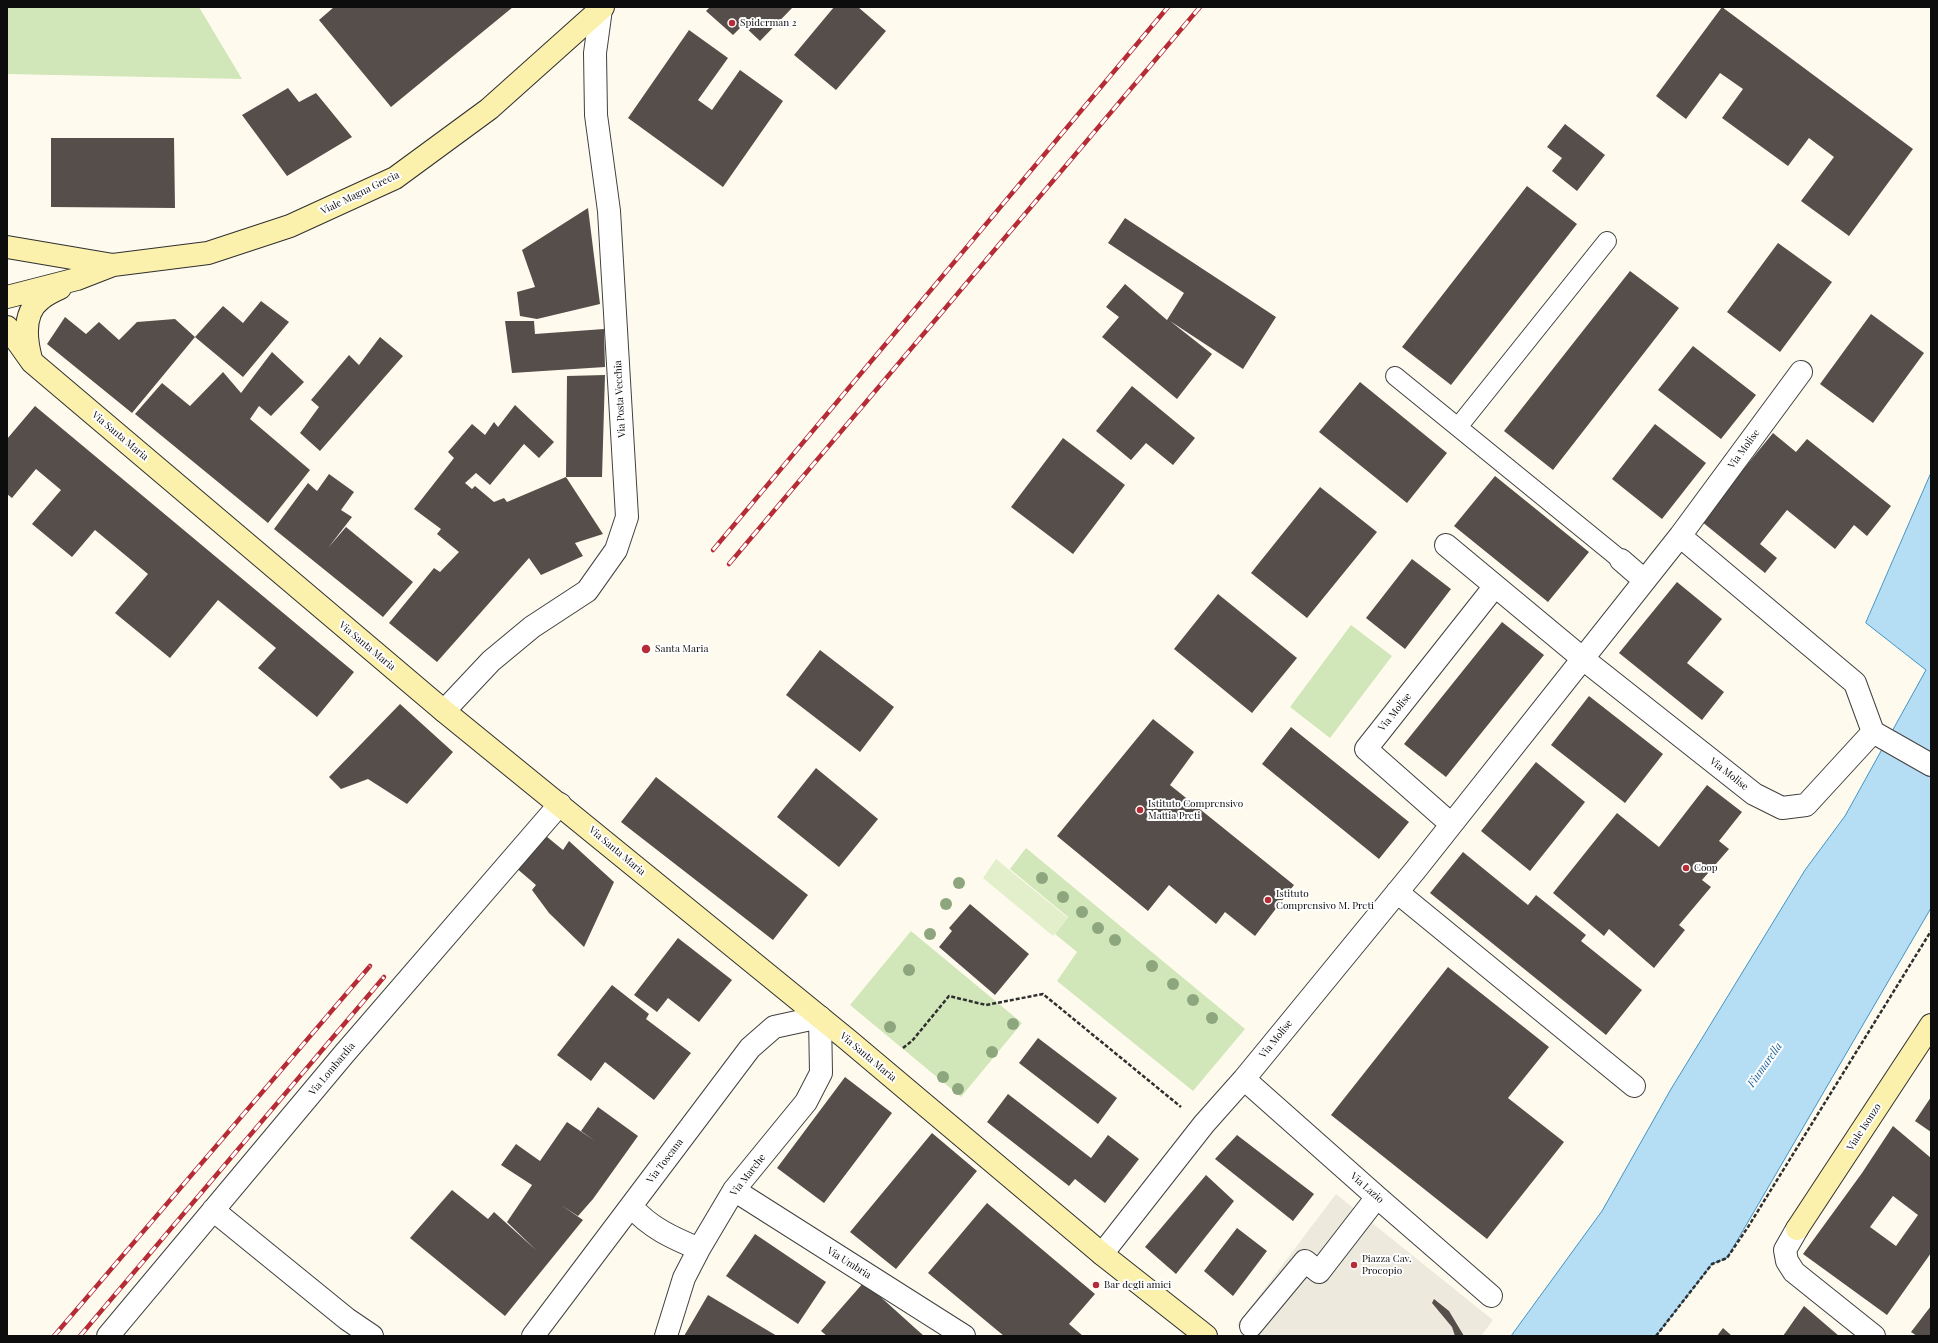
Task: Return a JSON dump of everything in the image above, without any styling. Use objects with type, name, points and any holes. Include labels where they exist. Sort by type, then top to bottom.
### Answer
[{"type":"street","name":"Viale Magna Grecia","points":[[7,297],[77,279],[113,265],[208,253],[290,226],[395,178],[489,109],[602,8]]},
{"type":"street","name":"Via Posta Vecchia","points":[[444,711],[491,661],[532,627],[587,591],[616,550],[627,517],[609,211],[596,115],[595,53],[602,8]]},
{"type":"street","name":"Viale Magna Grecia","points":[[7,248],[113,265]]},
{"type":"street","points":[[32,362],[27,342],[31,310],[41,299],[77,279]]},
{"type":"street","name":"Via Santa Maria","points":[[7,327],[32,362],[444,711],[820,1017],[1102,1254],[1206,1336]]},
{"type":"street","name":"Via Santa Maria","points":[[7,352],[32,362]]},
{"type":"street","name":"Via Molise","points":[[1102,1254],[1204,1124],[1244,1079],[1397,892],[1680,536],[1801,372]]},
{"type":"street","points":[[1680,536],[1855,683],[1873,732],[1931,765]]},
{"type":"street","name":"Via Molise","points":[[1446,545],[1582,658],[1754,794],[1782,808],[1806,805],[1873,732]]},
{"type":"street","points":[[1621,560],[1644,580]]},
{"type":"street","name":"Via Molise","points":[[1451,824],[1366,749],[1495,586]]},
{"type":"street","name":"Via Lombardia","points":[[108,1336],[344,1054],[560,804]]},
{"type":"street","points":[[1397,892],[1634,1086]]},
{"type":"street","name":"Via Marche","points":[[666,1336],[684,1278],[699,1249],[734,1190],[806,1102],[821,1073],[820,1017]]},
{"type":"street","name":"Via Toscana","points":[[534,1336],[750,1048],[774,1027],[820,1017]]},
{"type":"street","name":"Viale Isonzo","points":[[1874,1336],[1794,1272],[1787,1261],[1785,1250],[1797,1229],[1931,1026]]},
{"type":"street","name":"Via Lazio","points":[[1244,1079],[1376,1197],[1491,1296]]},
{"type":"street","name":"Via Umbria","points":[[734,1190],[964,1336]]},
{"type":"street","points":[[1251,1326],[1305,1261],[1319,1272],[1364,1216],[1376,1197]]},
{"type":"street","points":[[631,1206],[640,1217],[658,1231],[699,1249]]},
{"type":"street","points":[[213,1210],[347,1319],[372,1336]]},
{"type":"lane","points":[[1458,427],[1607,241]]},
{"type":"lane","points":[[1395,376],[1621,560]]},
{"type":"path","points":[[1656,1336],[1712,1264],[1727,1258],[1931,931]]},
{"type":"path","points":[[912,1041],[949,996],[986,1005],[1043,994],[1188,1113],[1204,1124]]},
{"type":"green space","points":[[7,7],[199,7],[242,79],[7,74]]},
{"type":"green space","points":[[1351,625],[1392,656],[1330,738],[1290,707]]},
{"type":"green space","points":[[1026,848],[1245,1029],[1193,1091],[1057,981],[1077,952],[1055,934],[1068,917],[1010,869]]},
{"type":"green space","points":[[996,859],[1068,918],[1053,936],[983,878]]},
{"type":"green space","points":[[911,931],[1022,1023],[961,1097],[850,1005]]},
{"type":"shaded area","name":"Piazza Cav. Procopio","points":[[1336,1194],[1493,1320],[1481,1336],[1251,1336],[1237,1325]]},
{"type":"water","name":"Fiumarella","points":[[1931,473],[1931,908],[1727,1258],[1712,1264],[1656,1336],[1511,1336],[1602,1211],[1671,1089],[1805,870],[1845,816],[1926,670],[1866,623]]},
{"type":"building","points":[[334,7],[513,7],[391,107],[319,20]]},
{"type":"building","points":[[710,7],[793,7],[760,41],[743,25],[733,35],[706,11]]},
{"type":"building","points":[[834,7],[858,7],[886,31],[836,90],[794,55]]},
{"type":"building","points":[[1722,7],[1913,149],[1849,236],[1801,201],[1834,157],[1809,138],[1788,166],[1722,118],[1743,89],[1720,73],[1686,119],[1656,96]]},
{"type":"building","points":[[689,30],[728,58],[698,100],[712,110],[740,70],[783,101],[723,187],[628,118]]},
{"type":"building","points":[[288,88],[299,102],[316,93],[352,137],[287,176],[242,115]]},
{"type":"building","points":[[1565,124],[1605,155],[1577,191],[1552,171],[1562,158],[1547,147]]},
{"type":"building","points":[[51,138],[174,138],[175,208],[51,207]]},
{"type":"building","points":[[1527,186],[1577,224],[1451,385],[1402,347]]},
{"type":"building","points":[[588,208],[600,304],[537,319],[520,316],[517,292],[535,287],[522,250]]},
{"type":"building","points":[[1125,218],[1276,317],[1243,369],[1170,321],[1212,354],[1177,399],[1102,337],[1119,317],[1106,307],[1125,284],[1167,320],[1184,293],[1108,243]]},
{"type":"building","points":[[1778,243],[1832,282],[1780,352],[1727,312]]},
{"type":"building","points":[[1630,271],[1679,308],[1553,470],[1504,431]]},
{"type":"building","points":[[261,301],[289,322],[243,377],[195,337],[223,306],[243,323]]},
{"type":"building","points":[[1871,314],[1924,353],[1873,423],[1820,384]]},
{"type":"building","points":[[65,317],[86,334],[99,322],[119,340],[137,322],[175,319],[195,337],[132,413],[47,344]]},
{"type":"building","points":[[505,321],[534,321],[535,334],[604,329],[605,367],[512,373]]},
{"type":"building","points":[[380,337],[403,356],[320,451],[300,433],[319,407],[311,400],[349,355],[359,365]]},
{"type":"building","points":[[1693,346],[1756,395],[1721,439],[1658,390]]},
{"type":"building","points":[[272,352],[304,382],[271,416],[259,406],[250,419],[310,470],[268,523],[135,414],[162,383],[190,406],[223,372],[241,393]]},
{"type":"building","points":[[605,375],[602,477],[566,477],[567,376]]},
{"type":"building","points":[[1360,382],[1447,453],[1407,503],[1319,432]]},
{"type":"building","points":[[1132,386],[1195,438],[1173,465],[1146,443],[1131,460],[1096,431]]},
{"type":"building","points":[[515,405],[554,442],[539,458],[524,444],[490,485],[476,473],[465,483],[472,489],[475,486],[494,502],[504,498],[507,502],[566,477],[603,534],[575,543],[583,556],[541,575],[529,558],[437,662],[389,623],[434,568],[440,572],[459,552],[437,534],[441,529],[414,509],[454,458],[448,452],[472,424],[485,435],[494,422],[498,427]]},
{"type":"building","points":[[35,406],[354,672],[317,717],[258,668],[276,648],[218,600],[170,658],[115,613],[148,574],[95,530],[72,557],[32,524],[61,490],[36,469],[12,498],[7,494],[7,439]]},
{"type":"building","points":[[1655,424],[1706,463],[1662,519],[1612,479]]},
{"type":"building","points":[[1773,433],[1796,452],[1807,439],[1891,506],[1867,536],[1854,525],[1835,549],[1787,510],[1760,544],[1777,558],[1765,573],[1701,521]]},
{"type":"building","points":[[1063,438],[1125,485],[1073,554],[1011,507]]},
{"type":"building","points":[[329,474],[354,492],[341,510],[352,517],[328,548],[346,527],[413,582],[383,617],[274,529],[308,483],[317,491]]},
{"type":"building","points":[[1495,476],[1589,552],[1548,602],[1454,526]]},
{"type":"building","points":[[1320,487],[1377,532],[1307,618],[1251,573]]},
{"type":"building","points":[[1412,559],[1451,589],[1405,649],[1366,618]]},
{"type":"building","points":[[1677,582],[1722,619],[1687,663],[1724,692],[1702,720],[1619,653]]},
{"type":"building","points":[[1218,594],[1297,658],[1252,713],[1174,649]]},
{"type":"building","points":[[1502,622],[1544,655],[1446,777],[1404,744]]},
{"type":"building","points":[[820,650],[894,707],[860,752],[786,695]]},
{"type":"building","points":[[1589,696],[1663,754],[1625,803],[1551,745]]},
{"type":"building","points":[[400,704],[453,752],[407,804],[368,779],[341,789],[329,777]]},
{"type":"building","name":"Istituto Comprensivo Mattia Preti","points":[[1153,719],[1194,752],[1170,785],[1294,885],[1255,936],[1225,912],[1216,924],[1169,885],[1148,911],[1057,836]]},
{"type":"building","points":[[1291,727],[1409,822],[1379,859],[1262,764]]},
{"type":"building","points":[[1536,762],[1585,802],[1530,871],[1481,831]]},
{"type":"building","points":[[816,768],[878,819],[839,867],[777,817]]},
{"type":"building","points":[[656,777],[808,895],[773,940],[621,822]]},
{"type":"building","points":[[1707,785],[1742,812],[1719,841],[1729,849],[1702,880],[1711,887],[1679,925],[1685,930],[1654,968],[1609,929],[1604,936],[1553,893],[1617,813],[1659,847]]},
{"type":"building","points":[[546,836],[563,850],[569,841],[614,882],[584,947],[549,913],[532,890],[536,885],[515,867],[529,849],[535,850]]},
{"type":"building","points":[[1463,852],[1528,905],[1536,895],[1586,935],[1581,941],[1642,990],[1606,1035],[1430,893]]},
{"type":"building","points":[[970,904],[1029,954],[995,995],[939,947],[952,931],[949,928]]},
{"type":"building","points":[[678,938],[732,980],[699,1022],[668,998],[657,1012],[634,995]]},
{"type":"building","points":[[1448,967],[1549,1047],[1508,1098],[1564,1142],[1487,1239],[1331,1115]]},
{"type":"building","points":[[612,985],[649,1014],[646,1019],[691,1053],[654,1100],[605,1062],[591,1081],[557,1055]]},
{"type":"building","points":[[1038,1038],[1117,1098],[1098,1124],[1019,1063]]},
{"type":"building","points":[[845,1077],[892,1113],[824,1203],[777,1168]]},
{"type":"building","points":[[1008,1094],[1091,1158],[1108,1135],[1139,1159],[1105,1203],[1075,1179],[1069,1186],[987,1122]]},
{"type":"building","points":[[1931,1097],[1931,1132],[1915,1121]]},
{"type":"building","points":[[598,1107],[638,1136],[593,1199],[578,1216],[561,1205],[583,1220],[505,1316],[410,1238],[452,1190],[488,1219],[494,1212],[537,1251],[507,1222],[532,1185],[501,1165],[516,1144],[540,1161],[567,1122],[595,1141],[581,1131]]},
{"type":"building","points":[[1893,1126],[1931,1158],[1931,1253],[1887,1315],[1803,1254],[1862,1173]],"holes":[[[1893,1196],[1918,1215],[1896,1246],[1870,1227]]]},
{"type":"building","points":[[932,1133],[977,1171],[896,1269],[850,1232]]},
{"type":"building","points":[[1237,1135],[1314,1194],[1293,1221],[1215,1159]]},
{"type":"building","points":[[1206,1175],[1234,1201],[1176,1274],[1145,1247]]},
{"type":"building","points":[[987,1203],[1095,1294],[1069,1324],[1083,1336],[1004,1336],[928,1273]]},
{"type":"building","points":[[1237,1228],[1267,1251],[1233,1296],[1204,1271]]},
{"type":"building","points":[[755,1234],[826,1282],[798,1324],[726,1276]]},
{"type":"building","points":[[864,1282],[924,1336],[827,1336],[821,1331]]},
{"type":"building","points":[[708,1295],[777,1336],[684,1336]]},
{"type":"building","points":[[1434,1299],[1449,1311],[1464,1336],[1455,1336],[1452,1327],[1432,1303]]},
{"type":"building","points":[[1804,1306],[1839,1336],[1783,1336]]},
{"type":"building","points":[[1931,1306],[1931,1336],[1917,1336],[1911,1332]]},
{"type":"building","points":[[1723,1328],[1732,1336],[1717,1336]]},
{"type":"railway","points":[[713,550],[1168,7]]},
{"type":"railway","points":[[729,564],[1200,7]]},
{"type":"railway","points":[[54,1336],[370,966]]},
{"type":"railway","points":[[80,1336],[384,977]]},
{"type":"place","name":"Spiderman 2","points":[[732,23]]},
{"type":"place","name":"Santa Maria","points":[[646,649]]},
{"type":"place","name":"Istituto Comprensivo Mattia Preti","points":[[1140,810]]},
{"type":"place","name":"Coop","points":[[1686,868]]},
{"type":"place","name":"Istituto Comprensivo M. Preti","points":[[1268,900]]},
{"type":"place","name":"Piazza Cav. Procopio","points":[[1354,1265]]},
{"type":"place","name":"Bar degli amici","points":[[1096,1285]]}]
